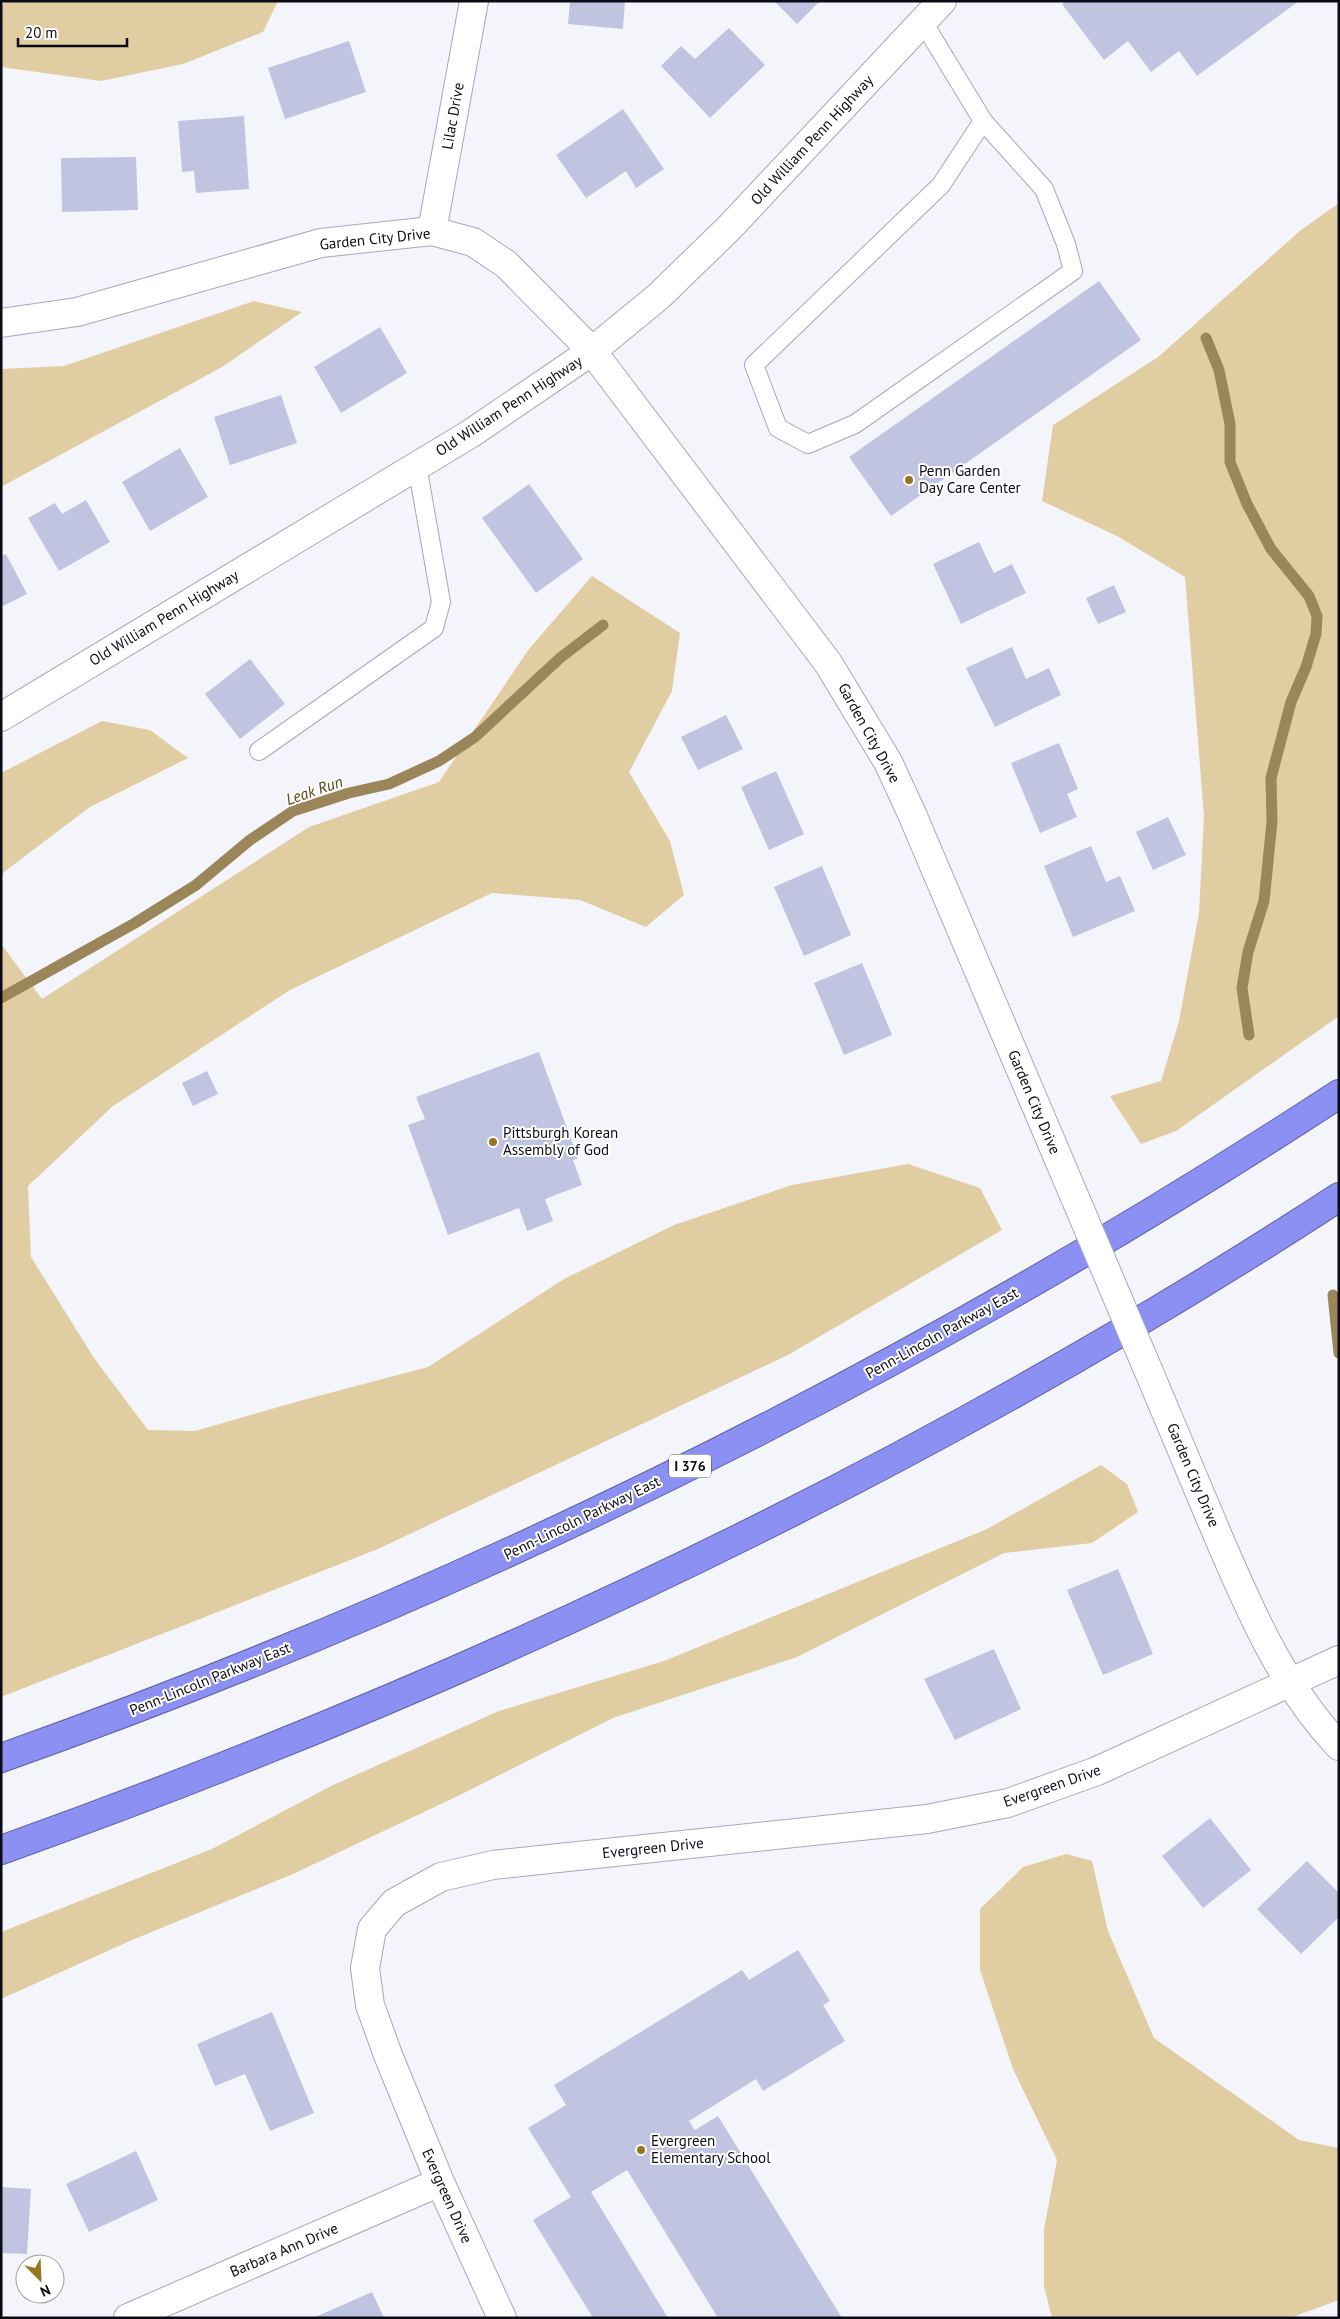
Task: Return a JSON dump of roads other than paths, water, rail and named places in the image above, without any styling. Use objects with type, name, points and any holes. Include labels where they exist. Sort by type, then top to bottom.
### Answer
[{"type":"highway","name":"Penn-Lincoln Parkway East","points":[[1,1758],[223,1676],[370,1615],[529,1544],[680,1471],[828,1395],[975,1315],[1120,1232],[1339,1094]]},
{"type":"highway","points":[[1,1850],[264,1752],[422,1686],[620,1596],[869,1472],[1009,1395],[1164,1306],[1339,1197]]},
{"type":"street","name":"Lilac Drive","points":[[432,231],[474,1]]},
{"type":"street","name":"Old William Penn Highway","points":[[1,717],[470,434],[592,351],[659,296],[730,227],[942,1]]},
{"type":"street","name":"Garden City Drive","points":[[1,323],[77,312],[321,242],[432,231],[472,242],[506,264],[592,351],[828,662],[866,722],[888,762],[912,814],[1245,1599],[1290,1682],[1308,1709],[1339,1746]]},
{"type":"street","name":"Evergreen Drive","points":[[502,2318],[440,2182],[370,2005],[365,1968],[372,1929],[394,1903],[441,1877],[493,1865],[927,1819],[1008,1803],[1097,1771],[1339,1660]]},
{"type":"street","name":"Barbara Ann Drive","points":[[128,2318],[440,2182]]},
{"type":"lane","points":[[923,22],[983,121],[1044,188],[1066,244],[1073,271],[855,424],[808,444],[778,428],[754,365],[941,185],[983,121]]},
{"type":"lane","points":[[259,751],[434,628],[441,602],[417,466]]},
{"type":"waterway","points":[[1206,338],[1219,370],[1230,424],[1230,462],[1247,504],[1271,549],[1309,596],[1317,616],[1316,634],[1306,667],[1291,702],[1271,778],[1272,822],[1264,901],[1248,952],[1242,988],[1249,1035]]},
{"type":"waterway","name":"Leak Run","points":[[1,998],[135,923],[196,885],[250,840],[293,811],[349,793],[389,784],[439,761],[475,737],[560,658],[603,625]]},
{"type":"waterway","points":[[1333,1295],[1339,1353]]},
{"type":"place","name":"Penn Garden Day Care Center","points":[[909,480]]},
{"type":"place","name":"Pittsburgh Korean Assembly of God","points":[[493,1142]]},
{"type":"place","name":"Evergreen Elementary School","points":[[641,2150]]}]
